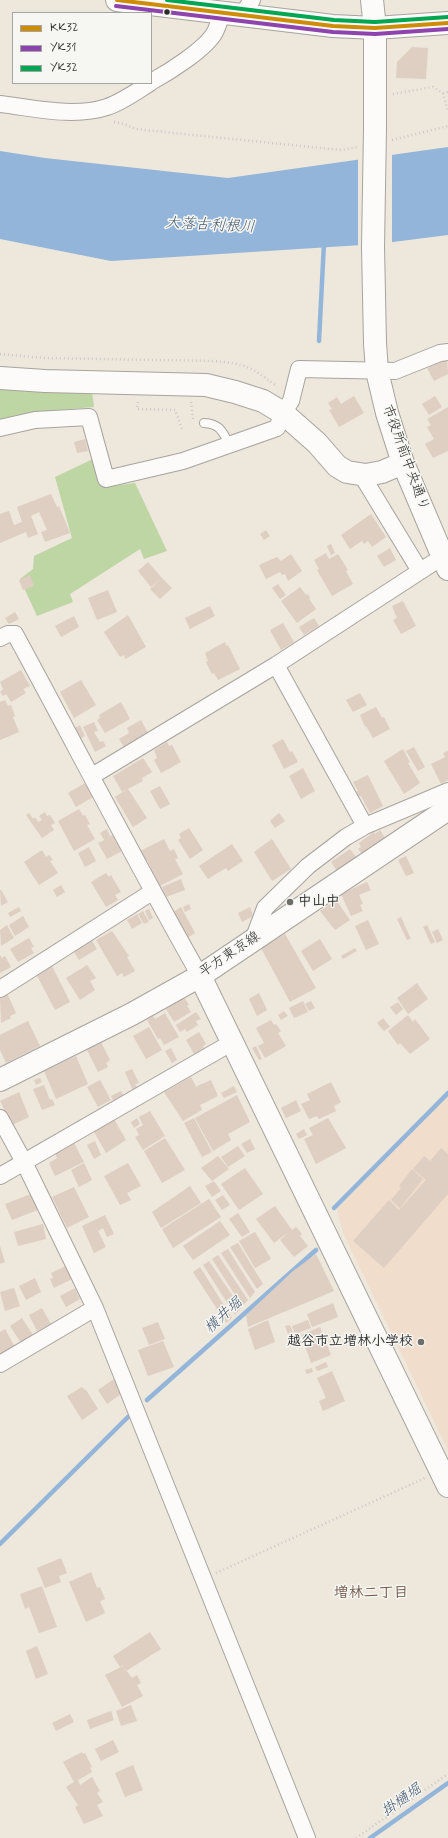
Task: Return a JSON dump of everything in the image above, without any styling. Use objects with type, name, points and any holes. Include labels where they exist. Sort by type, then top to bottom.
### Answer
[{"type":"street","points":[[117,0],[238,10],[333,26],[375,28],[448,23]]},
{"type":"street","name":"市役所前中央通り","points":[[372,0],[375,28],[375,95],[382,134],[373,247],[377,371],[387,413],[403,463],[445,563]]},
{"type":"street","points":[[152,82],[178,66],[200,48],[238,10]]},
{"type":"street","points":[[0,104],[50,110],[84,112],[108,107],[149,84]]},
{"type":"street","points":[[0,428],[35,420],[89,417],[106,479],[183,461],[277,428],[290,401],[299,369],[395,371],[440,353],[448,352]]},
{"type":"street","points":[[0,378],[45,381],[206,385],[263,401],[283,413],[317,443],[337,466],[348,472],[361,474],[382,472],[403,463]]},
{"type":"street","points":[[361,474],[420,572]]},
{"type":"street","points":[[92,776],[276,665],[420,572],[445,563]]},
{"type":"street","points":[[0,638],[8,634],[15,634],[92,776],[152,892],[200,976],[445,1475]]},
{"type":"street","points":[[276,665],[365,826]]},
{"type":"street","points":[[253,940],[265,908],[308,866],[346,837],[365,826],[448,791]]},
{"type":"street","name":"平方東京線","points":[[0,1080],[132,1014],[200,976],[448,809]]},
{"type":"street","points":[[0,988],[152,892]]},
{"type":"street","points":[[0,1176],[232,1043]]},
{"type":"street","points":[[0,1118],[24,1162],[94,1308],[308,1838]]},
{"type":"street","points":[[0,1364],[94,1308]]},
{"type":"lane","points":[[204,423],[214,424],[221,430],[230,445]]},
{"type":"path","points":[[375,95],[400,94],[433,87],[443,93],[448,92]]},
{"type":"path","points":[[443,93],[448,112]]},
{"type":"path","points":[[110,121],[124,124],[136,129],[320,148],[342,150],[362,146]]},
{"type":"path","points":[[382,134],[448,126]]},
{"type":"path","points":[[192,384],[190,401],[194,426]]},
{"type":"path","points":[[138,396],[137,409],[175,410],[182,429]]},
{"type":"path","points":[[204,1578],[445,1475]]},
{"type":"path","points":[[356,1838],[448,1774]]},
{"type":"shaded area","name":"越谷市立増林小学校","points":[[448,1095],[448,1450],[343,1233],[337,1209]]},
{"type":"green space","points":[[0,386],[92,391],[94,407],[36,412],[0,421]]},
{"type":"green space","points":[[93,459],[105,487],[135,483],[167,551],[144,559],[140,549],[70,594],[73,602],[37,616],[20,579],[33,569],[34,556],[72,538],[55,477]]},
{"type":"water","name":"大落古利根川","points":[[448,147],[448,235],[377,244],[111,261],[0,239],[0,151],[45,158],[228,178]]},
{"type":"pier","points":[[392,153],[392,244],[358,247],[358,158]]},
{"type":"building","points":[[412,47],[428,48],[426,79],[396,78],[397,62]]},
{"type":"building","points":[[447,358],[448,374],[434,381],[427,368]]},
{"type":"building","points":[[354,396],[364,413],[339,427],[329,410],[332,409],[328,403],[337,397],[341,404]]},
{"type":"building","points":[[435,396],[442,407],[429,415],[422,404]]},
{"type":"building","points":[[448,407],[448,451],[433,458],[425,444],[434,439],[427,427],[431,425],[427,419]]},
{"type":"building","points":[[85,439],[88,451],[77,453],[74,442]]},
{"type":"building","points":[[51,494],[57,507],[59,506],[70,533],[45,542],[41,532],[47,530],[39,512],[31,516],[38,534],[28,538],[26,532],[0,543],[0,514],[9,511],[14,525],[22,522],[17,507]]},
{"type":"building","points":[[371,514],[386,537],[372,547],[368,541],[364,544],[362,541],[350,549],[341,535]]},
{"type":"building","points":[[266,530],[270,536],[264,540],[260,534]]},
{"type":"building","points":[[331,544],[335,553],[331,555],[327,546]]},
{"type":"building","points":[[390,548],[396,560],[384,567],[377,556]]},
{"type":"building","points":[[326,553],[329,559],[338,554],[348,570],[346,571],[353,584],[332,596],[317,570],[319,569],[314,560]]},
{"type":"building","points":[[291,554],[302,571],[288,581],[285,574],[282,575],[280,572],[266,579],[259,565],[277,557],[281,561]]},
{"type":"building","points":[[148,562],[162,578],[151,587],[138,571]]},
{"type":"building","points":[[30,575],[34,586],[23,590],[19,580]]},
{"type":"building","points":[[162,578],[172,588],[160,599],[150,589]]},
{"type":"building","points":[[278,584],[286,595],[280,599],[272,588]]},
{"type":"building","points":[[300,587],[306,595],[308,594],[309,599],[316,609],[297,623],[281,601]]},
{"type":"building","points":[[108,590],[117,612],[97,620],[88,598]]},
{"type":"building","points":[[403,601],[416,626],[401,634],[393,620],[397,618],[392,606]]},
{"type":"building","points":[[210,606],[215,616],[190,629],[185,618]]},
{"type":"building","points":[[15,612],[19,619],[9,624],[5,618]]},
{"type":"building","points":[[128,615],[146,647],[125,659],[124,655],[120,657],[104,632]]},
{"type":"building","points":[[74,616],[79,627],[61,637],[55,626]]},
{"type":"building","points":[[314,618],[319,626],[304,635],[299,627]]},
{"type":"building","points":[[283,623],[294,642],[281,650],[270,630]]},
{"type":"building","points":[[225,642],[240,669],[218,680],[214,673],[212,674],[206,662],[208,661],[205,653]]},
{"type":"building","points":[[21,670],[30,686],[23,689],[26,693],[11,702],[6,694],[3,696],[0,692],[3,689],[0,682]]},
{"type":"building","points":[[81,680],[96,705],[74,718],[60,692]]},
{"type":"building","points":[[360,693],[367,705],[353,712],[346,700]]},
{"type":"building","points":[[5,700],[8,706],[11,705],[15,716],[13,717],[19,732],[0,740],[0,702]]},
{"type":"building","points":[[121,702],[130,719],[105,733],[97,720],[100,718],[99,715]]},
{"type":"building","points":[[376,707],[382,718],[384,717],[390,729],[373,738],[366,726],[365,727],[360,715]]},
{"type":"building","points":[[141,720],[148,733],[124,747],[119,739],[129,733],[127,728]]},
{"type":"building","points":[[94,722],[98,731],[94,732],[100,742],[103,741],[106,746],[95,752],[83,727]]},
{"type":"building","points":[[80,725],[85,736],[81,738],[75,728]]},
{"type":"building","points":[[283,739],[290,752],[292,751],[298,762],[284,769],[272,745]]},
{"type":"building","points":[[167,742],[169,746],[172,745],[181,762],[161,773],[154,760],[157,758],[154,750]]},
{"type":"building","points":[[414,747],[425,767],[418,771],[406,751]]},
{"type":"building","points":[[403,749],[410,762],[408,763],[420,783],[404,794],[384,761]]},
{"type":"building","points":[[448,751],[448,780],[441,784],[431,764],[445,757],[443,753]]},
{"type":"building","points":[[143,758],[152,772],[142,778],[143,781],[122,792],[113,776]]},
{"type":"building","points":[[303,768],[315,791],[301,799],[289,776]]},
{"type":"building","points":[[368,775],[383,806],[370,813],[361,796],[358,797],[355,792],[358,791],[353,782]]},
{"type":"building","points":[[85,783],[93,797],[76,807],[68,793]]},
{"type":"building","points":[[160,786],[170,804],[160,809],[150,791]]},
{"type":"building","points":[[128,789],[147,818],[133,827],[115,797]]},
{"type":"building","points":[[79,809],[83,816],[85,815],[90,824],[87,825],[95,839],[74,851],[58,821]]},
{"type":"building","points":[[45,812],[47,816],[50,815],[55,823],[51,825],[54,830],[42,838],[26,815],[29,813],[33,819],[35,817],[38,822],[42,820],[39,816]]},
{"type":"building","points":[[279,813],[285,821],[275,828],[270,821]]},
{"type":"building","points":[[189,828],[203,850],[190,859],[178,840],[181,838],[179,834]]},
{"type":"building","points":[[107,829],[110,836],[113,835],[122,851],[107,859],[98,843],[104,840],[100,833]]},
{"type":"building","points":[[380,830],[385,838],[363,855],[358,849],[361,847],[359,843],[374,832],[375,834]]},
{"type":"building","points":[[164,839],[170,851],[174,849],[178,858],[175,859],[183,874],[160,886],[147,860],[145,861],[140,851]]},
{"type":"building","points":[[272,839],[291,869],[272,881],[254,852]]},
{"type":"building","points":[[232,844],[243,861],[228,871],[226,868],[208,879],[199,866]]},
{"type":"building","points":[[89,847],[96,861],[85,867],[78,853]]},
{"type":"building","points":[[350,849],[356,857],[337,871],[331,862]]},
{"type":"building","points":[[42,850],[46,857],[49,855],[53,860],[50,861],[58,873],[39,885],[24,862]]},
{"type":"building","points":[[406,856],[414,873],[406,876],[398,860]]},
{"type":"building","points":[[106,873],[109,877],[111,875],[121,892],[115,895],[118,900],[106,907],[91,882]]},
{"type":"building","points":[[181,879],[185,890],[166,897],[162,887]]},
{"type":"building","points":[[367,882],[371,890],[359,895],[363,904],[360,905],[363,911],[351,916],[341,894]]},
{"type":"building","points":[[61,885],[65,892],[57,897],[53,890]]},
{"type":"building","points":[[0,890],[8,902],[1,906]]},
{"type":"building","points":[[336,900],[350,920],[335,930],[320,911]]},
{"type":"building","points":[[189,904],[191,909],[185,912],[183,907]]},
{"type":"building","points":[[19,907],[21,911],[10,917],[8,913]]},
{"type":"building","points":[[181,907],[195,933],[186,939],[172,913]]},
{"type":"building","points":[[250,907],[253,916],[242,922],[238,913]]},
{"type":"building","points":[[149,909],[153,918],[149,920],[145,911]]},
{"type":"building","points":[[143,911],[149,922],[144,924],[138,914]]},
{"type":"building","points":[[137,914],[142,923],[132,929],[127,920]]},
{"type":"building","points":[[23,916],[29,927],[15,936],[9,925]]},
{"type":"building","points":[[401,917],[411,939],[407,940],[397,919]]},
{"type":"building","points":[[368,920],[379,944],[366,950],[355,926]]},
{"type":"building","points":[[7,925],[14,938],[1,946],[0,930]]},
{"type":"building","points":[[427,925],[435,942],[431,944],[423,927]]},
{"type":"building","points":[[438,929],[443,940],[437,943],[432,932]]},
{"type":"building","points":[[112,931],[129,956],[127,957],[135,971],[124,977],[122,973],[117,976],[96,940]]},
{"type":"building","points":[[285,934],[316,988],[290,1002],[261,948]]},
{"type":"building","points":[[89,936],[97,949],[79,960],[71,947]]},
{"type":"building","points":[[29,938],[34,947],[31,948],[34,953],[18,962],[10,949]]},
{"type":"building","points":[[320,939],[332,959],[313,971],[301,951]]},
{"type":"building","points":[[355,948],[357,951],[343,959],[341,956]]},
{"type":"building","points":[[0,955],[2,958],[5,956],[11,967],[0,973]]},
{"type":"building","points":[[51,964],[70,1002],[55,1010],[35,972]]},
{"type":"building","points":[[87,965],[96,978],[90,981],[95,990],[80,1000],[66,978]]},
{"type":"building","points":[[417,983],[428,999],[408,1014],[397,998]]},
{"type":"building","points":[[7,993],[16,1013],[10,1016],[11,1018],[1,1023],[0,997]]},
{"type":"building","points":[[259,993],[267,1010],[257,1016],[249,999]]},
{"type":"building","points":[[184,997],[191,1012],[174,1022],[166,1009]]},
{"type":"building","points":[[303,1001],[308,1012],[294,1018],[289,1008]]},
{"type":"building","points":[[311,1001],[315,1008],[309,1011],[305,1004]]},
{"type":"building","points":[[398,1002],[403,1009],[396,1015],[390,1007]]},
{"type":"building","points":[[284,1011],[288,1016],[281,1020],[278,1015]]},
{"type":"building","points":[[196,1012],[201,1019],[196,1021],[198,1025],[187,1032],[185,1029],[180,1032],[176,1025]]},
{"type":"building","points":[[165,1013],[179,1037],[164,1045],[160,1038],[158,1039],[147,1020],[153,1016],[155,1019]]},
{"type":"building","points":[[408,1015],[413,1022],[415,1019],[430,1039],[410,1054],[400,1043],[398,1045],[388,1031]]},
{"type":"building","points":[[383,1018],[390,1027],[384,1031],[377,1023]]},
{"type":"building","points":[[271,1020],[281,1031],[278,1033],[286,1046],[265,1058],[258,1046],[264,1043],[256,1028]]},
{"type":"building","points":[[28,1021],[40,1046],[6,1063],[0,1050],[0,1035]]},
{"type":"building","points":[[149,1027],[162,1050],[146,1059],[133,1036]]},
{"type":"building","points":[[199,1032],[206,1044],[203,1046],[204,1048],[194,1054],[186,1040]]},
{"type":"building","points":[[101,1042],[110,1060],[106,1063],[108,1067],[98,1072],[87,1050]]},
{"type":"building","points":[[256,1046],[262,1059],[259,1060],[252,1048]]},
{"type":"building","points":[[171,1048],[177,1060],[172,1063],[165,1051]]},
{"type":"building","points":[[76,1056],[88,1084],[56,1099],[44,1071]]},
{"type":"building","points":[[132,1069],[139,1083],[135,1084],[137,1088],[133,1091],[125,1072]]},
{"type":"building","points":[[191,1077],[197,1088],[197,1086],[211,1080],[218,1096],[200,1105],[202,1110],[183,1121],[164,1092]]},
{"type":"building","points":[[40,1078],[42,1082],[36,1085],[34,1080]]},
{"type":"building","points":[[100,1080],[111,1100],[98,1107],[87,1087]]},
{"type":"building","points":[[331,1082],[341,1102],[334,1106],[336,1111],[319,1119],[317,1116],[309,1119],[301,1104],[310,1100],[307,1094]]},
{"type":"building","points":[[44,1085],[50,1100],[52,1099],[55,1105],[42,1110],[33,1089]]},
{"type":"building","points":[[234,1086],[237,1092],[224,1098],[221,1093]]},
{"type":"building","points":[[121,1091],[123,1095],[113,1100],[111,1096]]},
{"type":"building","points":[[19,1092],[29,1117],[12,1125],[0,1101]]},
{"type":"building","points":[[237,1095],[250,1122],[228,1134],[231,1140],[213,1151],[195,1118]]},
{"type":"building","points":[[296,1100],[301,1111],[286,1118],[281,1108]]},
{"type":"building","points":[[150,1111],[165,1136],[143,1150],[135,1137],[139,1135],[136,1129],[143,1125],[139,1117]]},
{"type":"building","points":[[137,1118],[140,1124],[134,1128],[131,1122]]},
{"type":"building","points":[[194,1118],[212,1152],[202,1157],[184,1123]]},
{"type":"building","points":[[328,1118],[346,1148],[316,1164],[304,1139],[313,1135],[309,1128]]},
{"type":"building","points":[[114,1119],[126,1140],[106,1153],[93,1130]]},
{"type":"building","points":[[304,1129],[307,1135],[299,1139],[296,1134]]},
{"type":"building","points":[[165,1138],[185,1170],[162,1183],[144,1151]]},
{"type":"building","points":[[250,1139],[255,1149],[247,1153],[241,1144]]},
{"type":"building","points":[[95,1141],[101,1155],[94,1159],[87,1145]]},
{"type":"building","points":[[74,1143],[84,1162],[55,1176],[49,1163],[57,1158],[55,1153]]},
{"type":"building","points":[[238,1146],[245,1156],[228,1167],[221,1157]]},
{"type":"building","points":[[441,1148],[448,1154],[448,1194],[384,1268],[353,1241],[389,1200],[399,1210],[426,1180],[413,1169],[424,1156],[430,1161]]},
{"type":"building","points":[[218,1156],[229,1169],[212,1181],[201,1168]]},
{"type":"building","points":[[84,1163],[92,1180],[79,1187],[71,1170]]},
{"type":"building","points":[[128,1163],[141,1186],[127,1193],[131,1200],[120,1205],[104,1176]]},
{"type":"building","points":[[245,1168],[263,1194],[239,1210],[221,1184]]},
{"type":"building","points":[[412,1169],[423,1179],[400,1208],[391,1200],[401,1188],[399,1186]]},
{"type":"building","points":[[214,1181],[221,1191],[212,1197],[205,1186]]},
{"type":"building","points":[[190,1186],[201,1203],[161,1228],[152,1212]]},
{"type":"building","points":[[74,1187],[89,1217],[67,1228],[52,1197]]},
{"type":"building","points":[[31,1194],[38,1210],[12,1220],[5,1204]]},
{"type":"building","points":[[223,1195],[230,1205],[222,1210],[215,1200]]},
{"type":"building","points":[[209,1199],[221,1217],[173,1248],[162,1229]]},
{"type":"building","points":[[275,1206],[292,1230],[296,1227],[302,1234],[300,1236],[308,1246],[294,1257],[280,1240],[289,1232],[274,1243],[256,1219]]},
{"type":"building","points":[[238,1213],[250,1232],[242,1237],[229,1219]]},
{"type":"building","points":[[105,1215],[114,1234],[107,1237],[103,1228],[98,1231],[106,1247],[94,1253],[82,1226]]},
{"type":"building","points":[[220,1221],[230,1235],[193,1260],[183,1246]]},
{"type":"building","points":[[43,1224],[46,1239],[18,1246],[14,1232]]},
{"type":"building","points":[[255,1232],[271,1259],[255,1268],[239,1241]]},
{"type":"building","points":[[238,1243],[263,1284],[257,1289],[230,1247]]},
{"type":"building","points":[[0,1246],[5,1262],[0,1264]]},
{"type":"building","points":[[228,1249],[255,1292],[250,1298],[221,1253]]},
{"type":"building","points":[[316,1254],[334,1291],[248,1327],[246,1315],[293,1271]]},
{"type":"building","points":[[218,1255],[248,1300],[242,1306],[212,1259]]},
{"type":"building","points":[[209,1261],[241,1308],[235,1315],[203,1265]]},
{"type":"building","points":[[66,1266],[72,1279],[54,1288],[50,1279],[53,1278],[51,1273]]},
{"type":"building","points":[[200,1267],[232,1318],[226,1323],[193,1272]]},
{"type":"building","points":[[35,1278],[41,1292],[26,1300],[19,1286]]},
{"type":"building","points":[[14,1288],[20,1306],[5,1311],[0,1292]]},
{"type":"building","points":[[75,1288],[80,1299],[66,1307],[60,1296]]},
{"type":"building","points":[[333,1303],[338,1317],[312,1327],[307,1314]]},
{"type":"building","points":[[42,1308],[51,1324],[37,1331],[29,1315]]},
{"type":"building","points":[[22,1318],[33,1335],[21,1343],[10,1326]]},
{"type":"building","points":[[268,1320],[275,1342],[255,1350],[248,1329]]},
{"type":"building","points":[[308,1320],[311,1328],[295,1334],[292,1326]]},
{"type":"building","points":[[158,1322],[165,1339],[149,1345],[142,1328]]},
{"type":"building","points":[[290,1325],[293,1332],[288,1334],[285,1326]]},
{"type":"building","points":[[320,1327],[331,1355],[311,1363],[301,1335]]},
{"type":"building","points":[[5,1329],[15,1347],[0,1356],[0,1332]]},
{"type":"building","points":[[163,1341],[174,1367],[148,1376],[138,1350]]},
{"type":"building","points":[[326,1362],[328,1367],[317,1371],[315,1367]]},
{"type":"building","points":[[312,1368],[313,1372],[307,1374],[305,1370]]},
{"type":"building","points":[[332,1371],[345,1401],[323,1411],[319,1401],[326,1398],[317,1378]]},
{"type":"building","points":[[114,1379],[121,1394],[107,1404],[98,1390]]},
{"type":"building","points":[[82,1387],[86,1390],[98,1409],[82,1420],[67,1396]]},
{"type":"building","points":[[61,1558],[67,1573],[59,1576],[61,1582],[45,1588],[37,1568]]},
{"type":"building","points":[[91,1572],[97,1588],[100,1587],[105,1599],[100,1601],[105,1613],[86,1622],[69,1582]]},
{"type":"building","points":[[42,1586],[57,1627],[39,1633],[29,1607],[25,1609],[20,1594]]},
{"type":"building","points":[[150,1632],[161,1649],[126,1671],[123,1665],[120,1667],[113,1656]]},
{"type":"building","points":[[37,1646],[48,1674],[36,1679],[26,1651]]},
{"type":"building","points":[[123,1666],[132,1678],[137,1675],[141,1683],[137,1685],[143,1696],[122,1707],[105,1675]]},
{"type":"building","points":[[131,1705],[137,1721],[121,1726],[116,1711]]},
{"type":"building","points":[[111,1711],[114,1720],[90,1729],[87,1720]]},
{"type":"building","points":[[70,1714],[74,1722],[56,1731],[52,1723]]},
{"type":"building","points":[[113,1740],[119,1752],[101,1761],[95,1749]]},
{"type":"building","points":[[82,1752],[83,1754],[85,1753],[92,1767],[90,1768],[92,1772],[78,1780],[80,1785],[92,1777],[100,1791],[97,1793],[103,1802],[97,1805],[103,1816],[84,1824],[75,1807],[78,1805],[66,1787],[74,1782],[63,1762]]},
{"type":"building","points":[[133,1765],[143,1790],[125,1797],[115,1773]]},
{"type":"waterway","points":[[319,341],[324,243]]},
{"type":"waterway","name":"横井堀","points":[[334,1208],[448,1093]]},
{"type":"waterway","name":"横井堀","points":[[147,1400],[316,1250]]},
{"type":"waterway","name":"横井堀","points":[[0,1544],[132,1413]]},
{"type":"waterway","name":"掛樋堀","points":[[370,1838],[448,1783]]},
{"type":"transit line","name":"KK32","points":[[117,0],[333,26],[375,28],[448,23]]},
{"type":"transit line","name":"YK32","points":[[167,0],[334,20],[375,22],[448,17]]},
{"type":"transit line","name":"YK31","points":[[116,6],[333,32],[375,34],[448,29]]},
{"type":"place","name":"中山中","points":[[290,902]]},
{"type":"place","name":"越谷市立増林小学校","points":[[421,1342]]},
{"type":"district","name":"増林二丁目","points":[[371,1594]]}]
